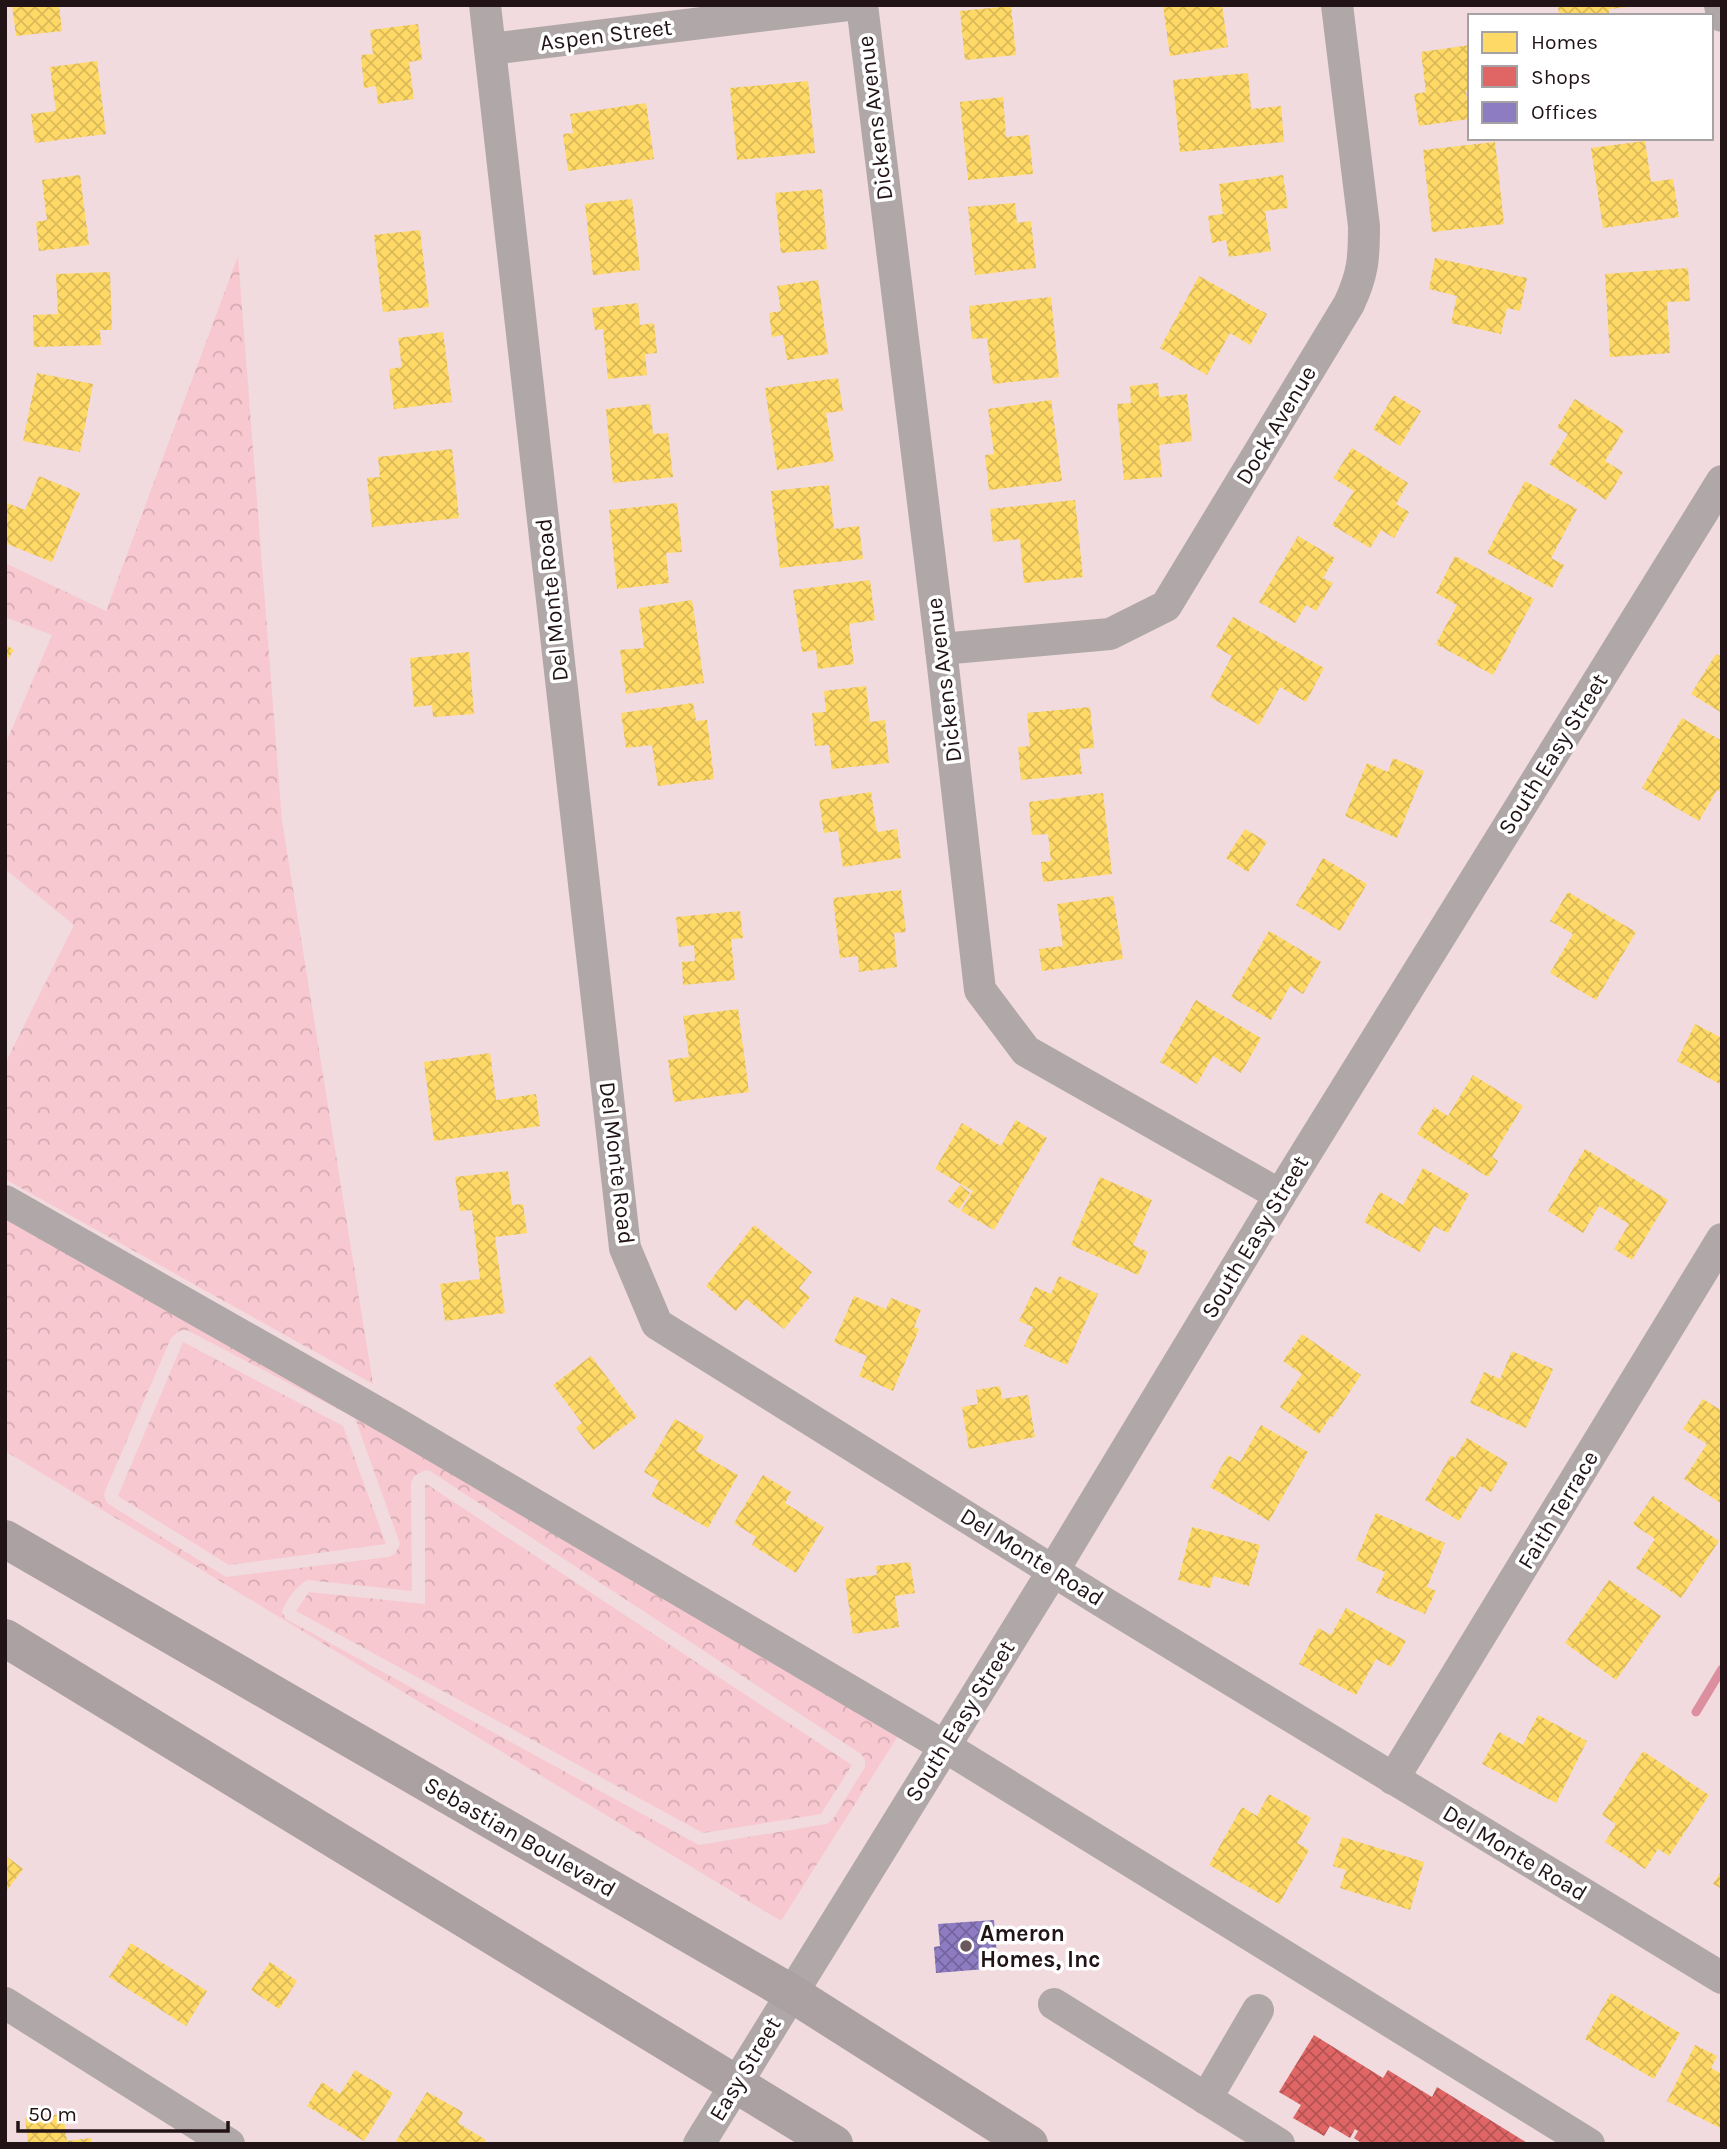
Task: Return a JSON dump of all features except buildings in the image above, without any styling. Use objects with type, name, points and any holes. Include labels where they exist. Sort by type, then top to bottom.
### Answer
[{"type":"main road","name":"Sebastian Boulevard","points":[[5,1539],[791,1993],[1029,2144]]},
{"type":"main road","points":[[5,1638],[834,2144]]},
{"type":"street","name":"Del Monte Road","points":[[485,5],[625,1248],[657,1324],[1054,1571],[1722,1978]]},
{"type":"street","name":"Aspen Street","points":[[490,49],[848,5]]},
{"type":"street","name":"Dickens Avenue","points":[[862,5],[980,990],[1026,1051],[1280,1195]]},
{"type":"street","name":"Dock Avenue","points":[[941,649],[1110,634],[1166,606],[1349,304],[1360,281],[1364,260],[1364,226],[1337,5]]},
{"type":"street","points":[[1720,5],[1722,16]]},
{"type":"street","name":"South Easy Street","points":[[791,1993],[1054,1571],[1280,1195],[1722,481]]},
{"type":"street","points":[[5,1201],[406,1429],[944,1746],[1589,2144]]},
{"type":"street","name":"Faith Terrace","points":[[1393,1779],[1722,1239]]},
{"type":"street","name":"Easy Street","points":[[699,2144],[791,1993]]},
{"type":"street","points":[[5,2003],[229,2144]]},
{"type":"street","points":[[1054,2004],[1206,2099],[1232,2131],[1279,2144]]},
{"type":"street","points":[[1206,2099],[1258,2010]]},
{"type":"green space","points":[[238,256],[282,821],[373,1384],[5,1179],[5,1064],[74,925],[5,869],[5,745],[52,635],[5,617],[5,563],[106,611]]},
{"type":"green space","points":[[5,1194],[903,1728],[781,1921],[5,1451]],"holes":[[[187,1330],[355,1418],[400,1544],[395,1554],[226,1577],[107,1503],[105,1491],[171,1338],[179,1331]],[[425,1470],[861,1754],[865,1767],[833,1819],[827,1824],[699,1845],[286,1619],[282,1612],[286,1602],[307,1580],[412,1591],[411,1483],[414,1476]]]},
{"type":"green space","points":[[183,1342],[343,1426],[386,1544],[229,1565],[118,1496]]},
{"type":"green space","points":[[425,1483],[852,1765],[821,1814],[703,1833],[296,1611],[309,1592],[425,1604]]},
{"type":"waterway","points":[[1696,1712],[1722,1669]]},
{"type":"place","name":"Ameron Homes, Inc","points":[[966,1946]]}]
